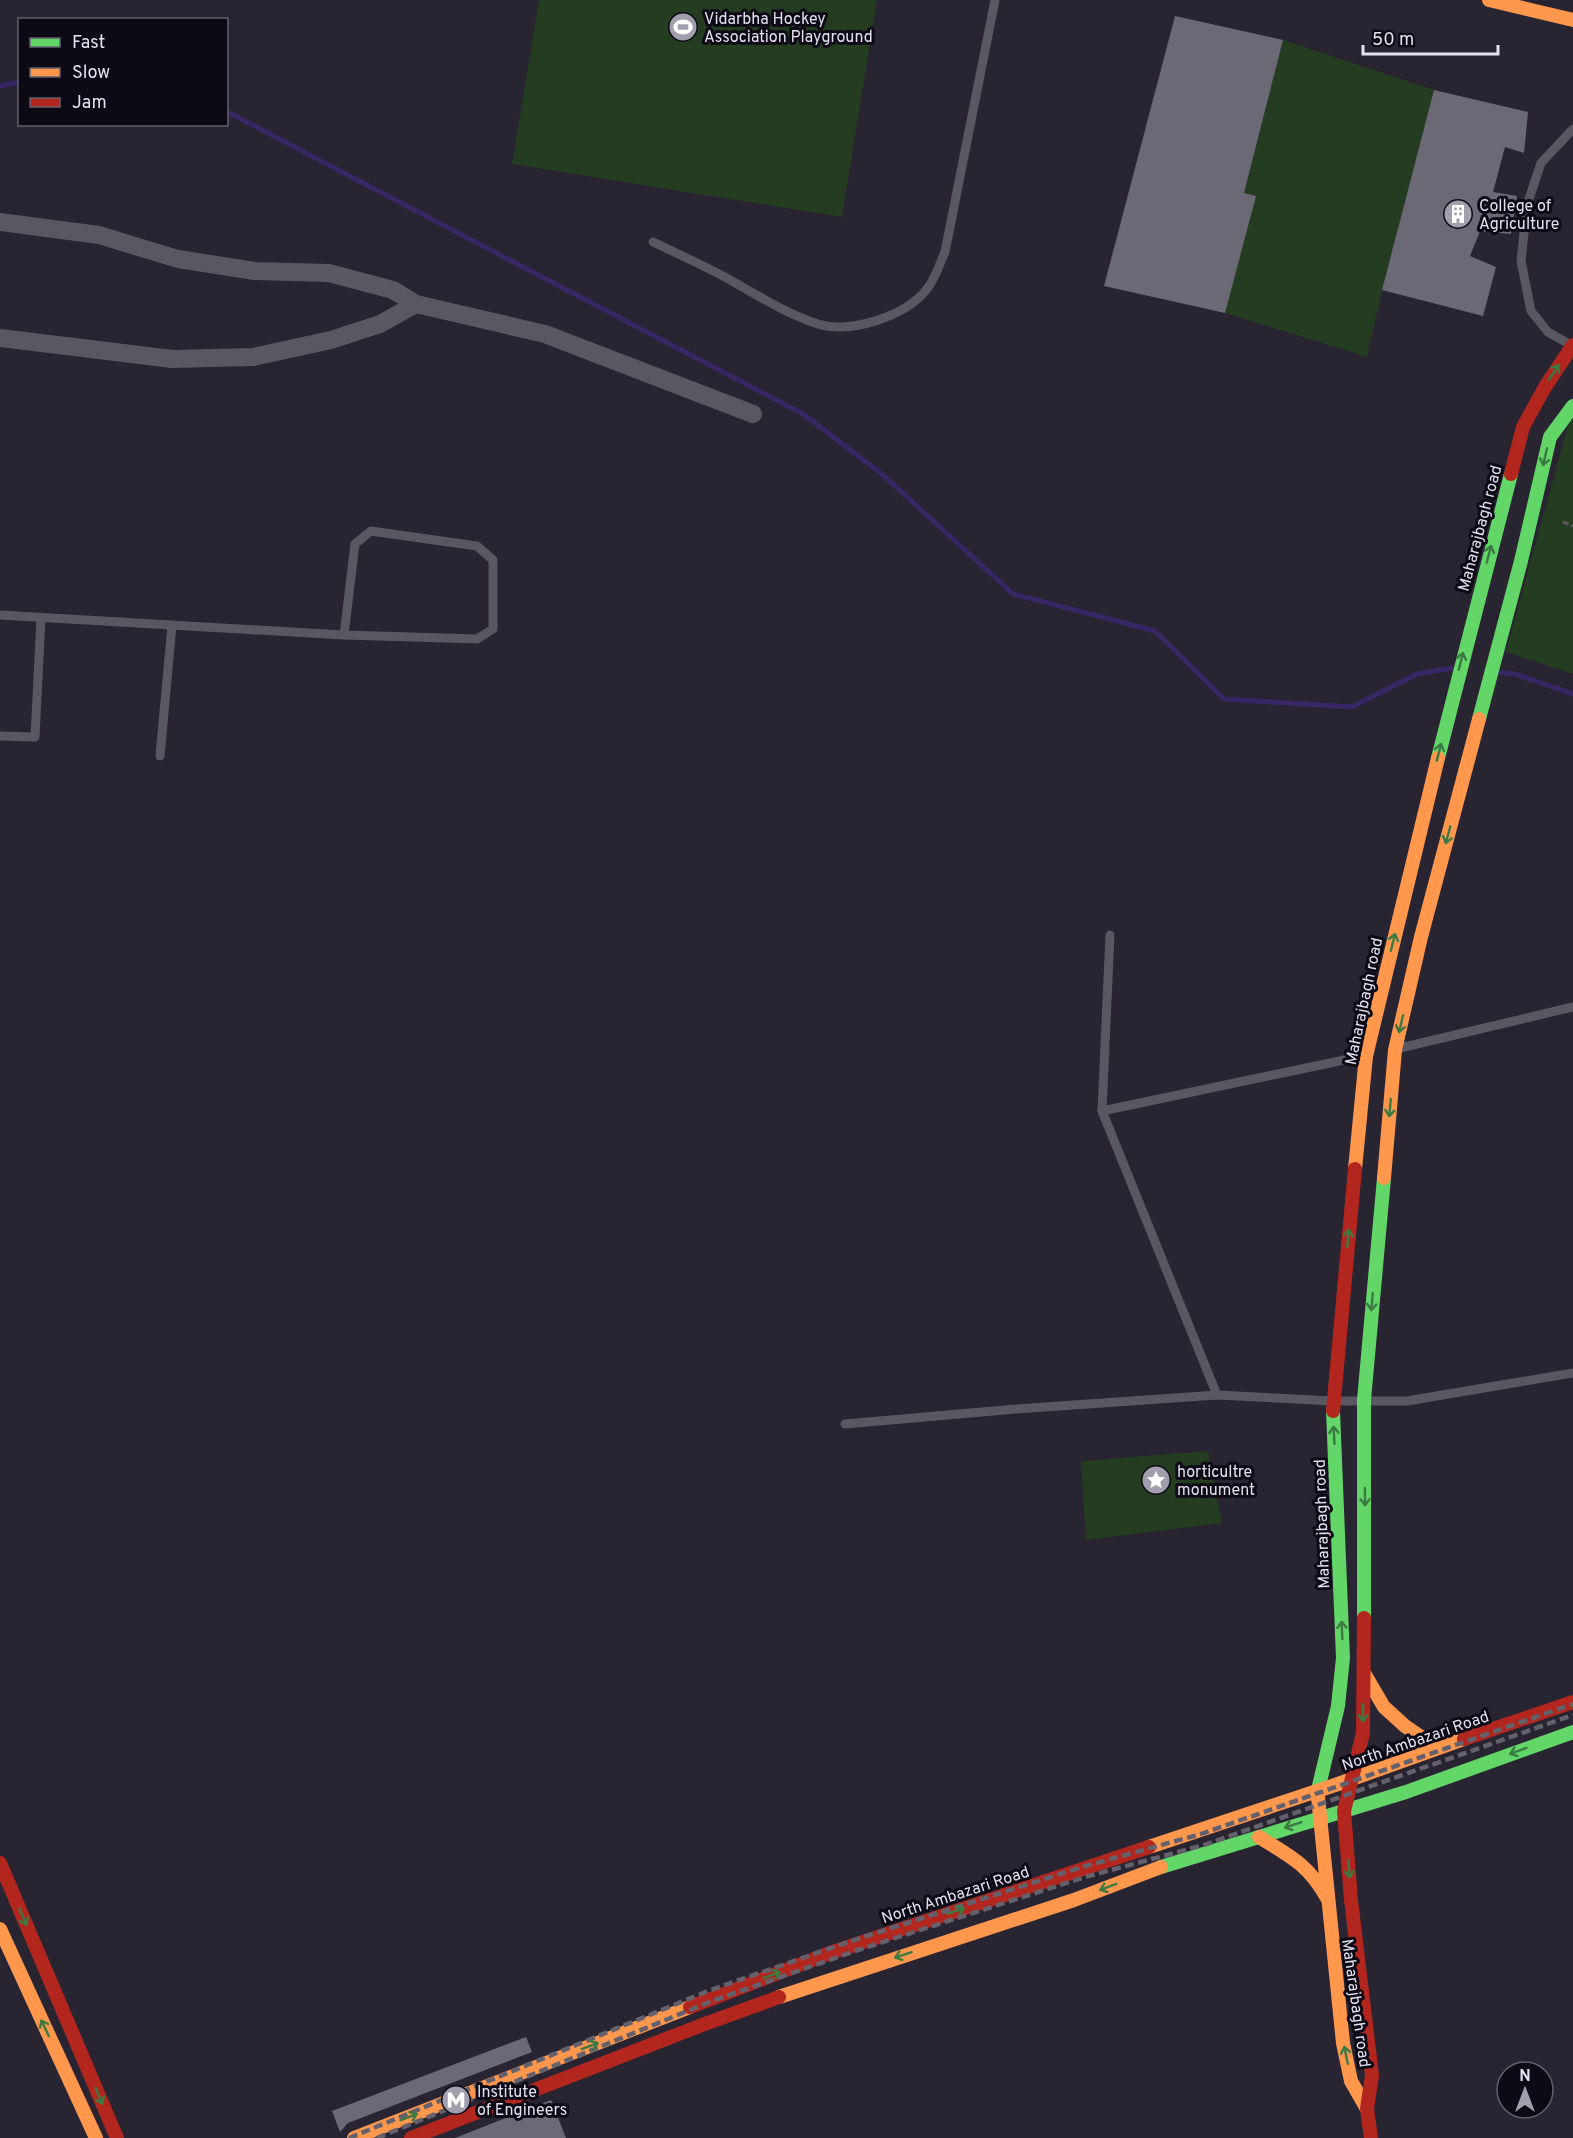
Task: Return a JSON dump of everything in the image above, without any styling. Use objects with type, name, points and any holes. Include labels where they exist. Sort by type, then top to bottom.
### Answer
[{"type":"main road","points":[[1489,0],[1573,20]]},
{"type":"main road","name":"Maharajbagh road","points":[[1366,2109],[1351,2081],[1343,2043],[1319,1817],[1318,1790],[1338,1706],[1343,1658],[1333,1401],[1380,1053],[1449,711],[1523,427],[1545,387],[1573,346]]},
{"type":"main road","name":"Maharajbagh road","points":[[1366,2109],[1372,2075],[1351,1900],[1344,1811],[1363,1733],[1364,1400],[1380,1053],[1421,937],[1550,437],[1573,406]]},
{"type":"main road","points":[[1364,1673],[1384,1707],[1405,1726],[1437,1748]]},
{"type":"main road","name":"North Ambazari Road","points":[[354,2138],[830,1953],[1573,1702]]},
{"type":"main road","points":[[411,2138],[702,2025],[824,1981],[1074,1899],[1182,1859],[1406,1792],[1573,1732]]},
{"type":"main road","points":[[1259,1837],[1295,1859],[1316,1878],[1328,1899]]},
{"type":"main road","points":[[0,1863],[117,2138]]},
{"type":"main road","points":[[0,1929],[96,2138]]},
{"type":"main road","points":[[1366,2109],[1371,2138]]},
{"type":"street","points":[[0,222],[99,236],[178,259],[222,266],[255,271],[329,273],[393,290],[416,304],[545,334],[753,414]]},
{"type":"street","points":[[0,338],[172,359],[253,357],[331,340],[380,324],[416,304]]},
{"type":"lane","points":[[653,242],[723,276],[775,305],[819,324],[844,328],[874,322],[903,310],[927,289],[945,252],[956,208],[995,0]]},
{"type":"lane","points":[[1573,129],[1541,163],[1527,205],[1521,261],[1531,311],[1548,332],[1573,346]]},
{"type":"lane","points":[[0,615],[344,635],[477,639],[493,629],[493,560],[477,546],[371,531],[355,544],[344,635]]},
{"type":"lane","points":[[0,736],[35,737],[41,618]]},
{"type":"lane","points":[[160,756],[172,625]]},
{"type":"lane","points":[[1110,935],[1102,1112],[1217,1395]]},
{"type":"lane","points":[[1102,1112],[1380,1053],[1573,1007]]},
{"type":"lane","points":[[845,1424],[1217,1395],[1333,1401],[1407,1401],[1573,1372]]},
{"type":"path","points":[[1563,522],[1573,525]]},
{"type":"green space","points":[[539,0],[877,0],[842,217],[512,164]]},
{"type":"green space","points":[[1283,40],[1434,90],[1367,357],[1225,313],[1244,193]]},
{"type":"green space","points":[[1573,420],[1573,674],[1506,652],[1568,425]]},
{"type":"green space","points":[[1208,1451],[1222,1523],[1086,1540],[1081,1461]]},
{"type":"building","points":[[1175,16],[1283,40],[1244,193],[1256,196],[1225,313],[1104,286]]},
{"type":"building","name":"College of Agriculture","points":[[1434,90],[1528,112],[1524,153],[1505,147],[1493,192],[1517,196],[1511,234],[1480,231],[1470,256],[1496,267],[1483,316],[1382,290]]},
{"type":"building","points":[[526,2037],[532,2052],[348,2123],[340,2132],[332,2111]]},
{"type":"building","points":[[551,2100],[566,2138],[455,2138]]},
{"type":"waterway","points":[[0,86],[18,82]]},
{"type":"waterway","points":[[228,112],[803,414],[883,475],[1013,594],[1155,631],[1224,699],[1352,707],[1417,674],[1452,668]]},
{"type":"waterway","points":[[1498,672],[1515,674],[1573,694]]},
{"type":"railway","points":[[349,2138],[708,1991],[851,1941],[1082,1867],[1201,1834],[1573,1704]]},
{"type":"railway","points":[[377,2138],[712,2001],[855,1951],[1085,1877],[1204,1845],[1573,1715]]},
{"type":"traffic: fast","points":[[1479,719],[1521,561],[1550,437],[1573,406]]},
{"type":"traffic: fast","points":[[1438,758],[1511,474]]},
{"type":"traffic: fast","points":[[1364,1618],[1364,1400],[1384,1178]]},
{"type":"traffic: fast","points":[[1318,1797],[1338,1706],[1343,1658],[1333,1411]]},
{"type":"traffic: fast","points":[[1161,1867],[1406,1792],[1573,1732]]},
{"type":"traffic: slow","points":[[1489,0],[1573,20]]},
{"type":"traffic: slow","points":[[1384,1178],[1395,1050],[1421,937],[1479,719]]},
{"type":"traffic: slow","points":[[1355,1169],[1366,1056],[1438,758]]},
{"type":"traffic: slow","points":[[1364,1673],[1384,1707],[1405,1726],[1437,1748]]},
{"type":"traffic: slow","points":[[1149,1847],[1464,1739]]},
{"type":"traffic: slow","points":[[1318,1797],[1343,2043],[1351,2081],[1367,2109]]},
{"type":"traffic: slow","points":[[1259,1837],[1306,1869],[1327,1898]]},
{"type":"traffic: slow","points":[[779,1997],[1074,1900],[1161,1867]]},
{"type":"traffic: slow","points":[[0,1929],[96,2138]]},
{"type":"traffic: slow","points":[[354,2138],[690,2007]]},
{"type":"traffic: jam","points":[[1511,474],[1523,427],[1545,387],[1573,345]]},
{"type":"traffic: jam","points":[[1333,1411],[1355,1169]]},
{"type":"traffic: jam","points":[[1364,1618],[1363,1733],[1344,1811],[1351,1900],[1372,2075],[1367,2109],[1371,2138]]},
{"type":"traffic: jam","points":[[1464,1739],[1573,1702]]},
{"type":"traffic: jam","points":[[690,2007],[830,1953],[1149,1847]]},
{"type":"traffic: jam","points":[[0,1863],[117,2138]]},
{"type":"traffic: jam","points":[[411,2138],[779,1997]]},
{"type":"place","name":"Vidarbha Hockey Association Playground","points":[[683,27]]},
{"type":"place","name":"College of Agriculture","points":[[1458,214]]},
{"type":"place","name":"horticultre monument","points":[[1156,1480]]},
{"type":"place","name":"Institute of Engineers","points":[[456,2100]]}]
